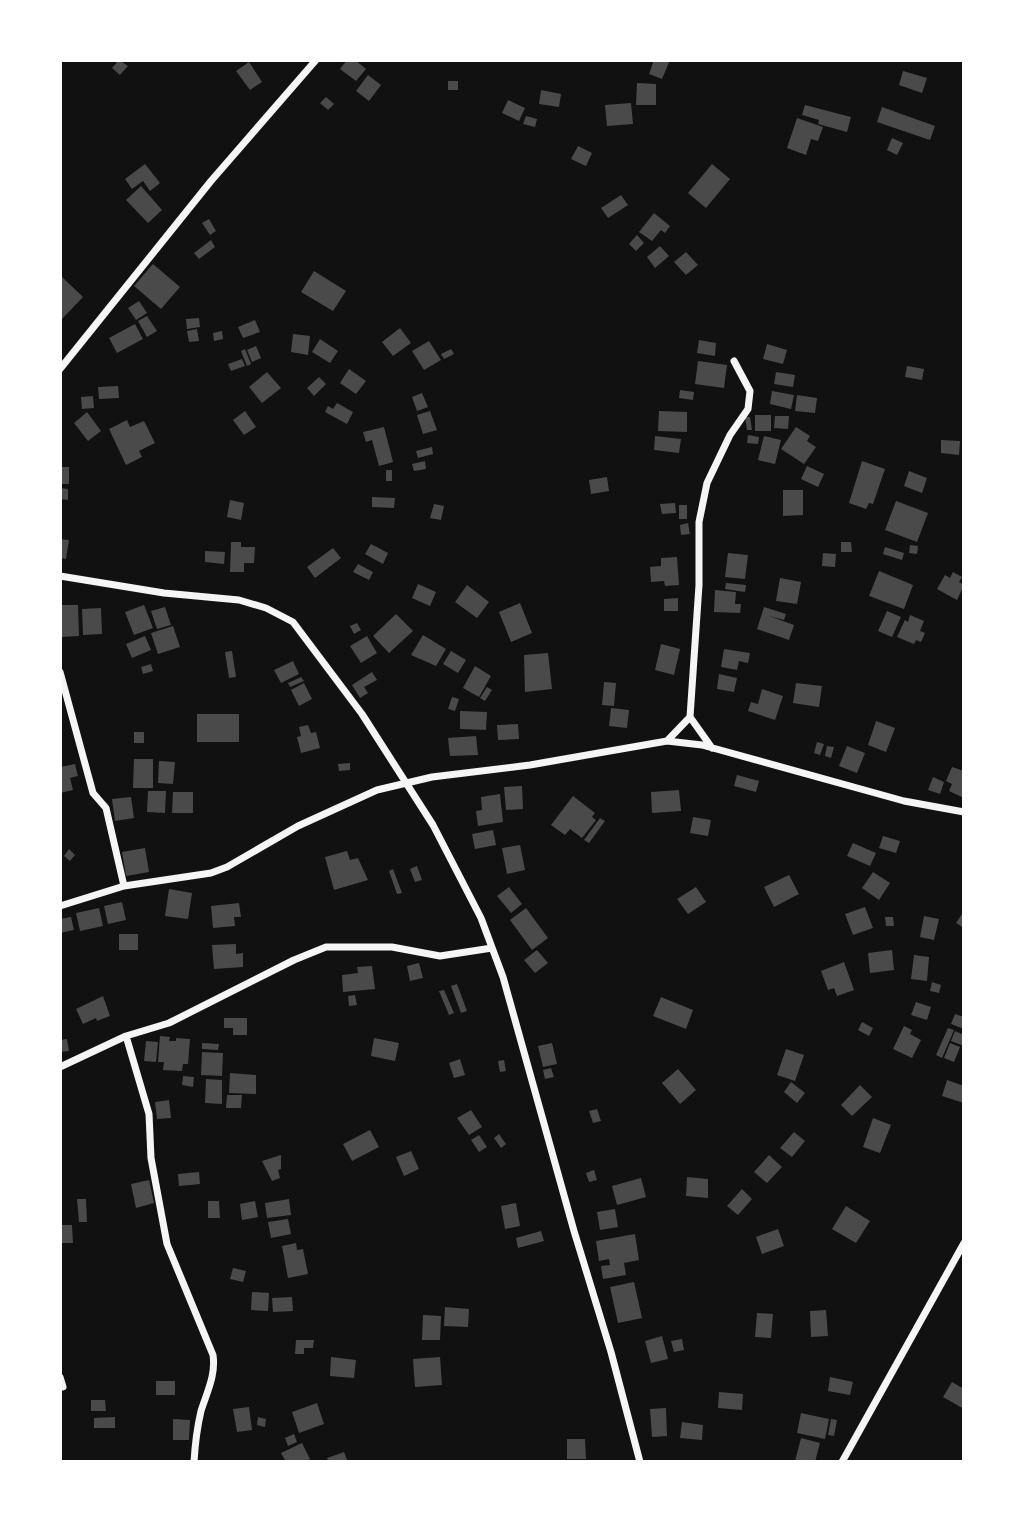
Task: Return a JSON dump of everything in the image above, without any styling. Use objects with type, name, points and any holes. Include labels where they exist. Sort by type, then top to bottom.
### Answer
[{"type":"street","points":[[60,369],[211,181],[316,60]]},
{"type":"street","points":[[712,748],[690,717],[699,585],[699,522],[707,483],[730,435],[748,409],[750,391],[734,361]]},
{"type":"street","points":[[60,576],[164,593],[239,600],[266,608],[293,622],[362,714],[433,825],[481,918],[503,977],[640,1462]]},
{"type":"street","points":[[60,672],[93,793],[106,808],[124,886]]},
{"type":"street","points":[[667,741],[690,717]]},
{"type":"street","points":[[60,906],[124,886],[211,873],[350,801],[406,782],[530,765],[667,741],[688,742],[904,801],[964,812]]},
{"type":"street","points":[[60,1067],[126,1036],[169,1023],[326,947],[392,947],[440,956],[492,948]]},
{"type":"street","points":[[126,1036],[149,1114],[151,1158],[167,1244],[213,1355],[215,1368],[201,1413],[194,1462]]},
{"type":"street","points":[[842,1462],[964,1243]]},
{"type":"street","points":[[60,1377],[63,1387]]},
{"type":"building","points":[[119,60],[128,66],[120,75],[112,68]]},
{"type":"building","points":[[347,60],[355,60],[366,69],[356,81],[340,69]]},
{"type":"building","points":[[654,60],[670,60],[662,79],[649,74]]},
{"type":"building","points":[[249,62],[262,82],[250,90],[236,71]]},
{"type":"building","points":[[903,71],[927,78],[922,93],[899,85]]},
{"type":"building","points":[[368,75],[381,85],[369,101],[356,91]]},
{"type":"building","points":[[448,81],[458,81],[458,90],[448,90]]},
{"type":"building","points":[[637,83],[656,84],[656,105],[636,105]]},
{"type":"building","points":[[541,90],[561,94],[559,107],[539,104]]},
{"type":"building","points":[[326,97],[334,104],[328,110],[320,103]]},
{"type":"building","points":[[508,100],[525,108],[519,121],[502,113]]},
{"type":"building","points":[[631,103],[633,124],[607,126],[605,105]]},
{"type":"building","points":[[805,105],[851,117],[847,132],[818,124],[819,120],[802,115]]},
{"type":"building","points":[[882,107],[935,126],[930,140],[877,122]]},
{"type":"building","points":[[526,116],[537,119],[535,127],[523,124]]},
{"type":"building","points":[[797,118],[823,127],[818,141],[811,139],[806,155],[787,148]]},
{"type":"building","points":[[892,138],[903,143],[897,155],[887,150]]},
{"type":"building","points":[[578,146],[592,153],[586,166],[571,159]]},
{"type":"building","points":[[145,164],[160,183],[150,191],[143,181],[132,189],[125,179]]},
{"type":"building","points":[[712,164],[730,179],[706,208],[688,193]]},
{"type":"building","points":[[141,186],[162,210],[148,223],[126,200]]},
{"type":"building","points":[[621,195],[628,205],[608,218],[601,208]]},
{"type":"building","points":[[654,213],[670,226],[665,233],[661,230],[652,241],[639,232]]},
{"type":"building","points":[[209,219],[216,231],[210,235],[202,223]]},
{"type":"building","points":[[637,235],[644,243],[636,251],[629,244]]},
{"type":"building","points":[[211,240],[215,247],[199,259],[194,253]]},
{"type":"building","points":[[660,246],[669,256],[655,268],[647,257]]},
{"type":"building","points":[[686,252],[698,265],[686,275],[674,262]]},
{"type":"building","points":[[153,264],[180,287],[161,309],[134,286]]},
{"type":"building","points":[[314,271],[346,291],[333,311],[301,292]]},
{"type":"building","points":[[60,275],[83,297],[60,321]]},
{"type":"building","points":[[139,301],[147,313],[136,320],[128,308]]},
{"type":"building","points":[[147,316],[157,331],[147,337],[138,321]]},
{"type":"building","points":[[199,318],[200,327],[187,329],[186,319]]},
{"type":"building","points":[[255,320],[260,332],[243,338],[238,327]]},
{"type":"building","points":[[135,324],[143,339],[117,353],[109,338]]},
{"type":"building","points":[[400,328],[411,343],[393,356],[382,342]]},
{"type":"building","points":[[197,329],[199,341],[189,342],[187,331]]},
{"type":"building","points":[[222,331],[223,339],[214,341],[213,333]]},
{"type":"building","points":[[293,334],[310,336],[308,355],[291,352]]},
{"type":"building","points":[[320,339],[338,351],[330,363],[312,352]]},
{"type":"building","points":[[699,340],[716,343],[715,356],[697,353]]},
{"type":"building","points":[[429,341],[441,360],[424,370],[412,351]]},
{"type":"building","points":[[767,344],[787,350],[783,364],[763,359]]},
{"type":"building","points":[[256,346],[261,358],[252,362],[247,350]]},
{"type":"building","points":[[245,349],[251,364],[247,366],[241,351]]},
{"type":"building","points":[[451,349],[454,354],[444,359],[441,354]]},
{"type":"building","points":[[242,359],[245,366],[231,371],[228,364]]},
{"type":"building","points":[[698,361],[727,365],[724,388],[695,384]]},
{"type":"building","points":[[907,366],[924,369],[922,380],[905,377]]},
{"type":"building","points":[[349,369],[366,381],[356,394],[340,383]]},
{"type":"building","points":[[267,372],[281,388],[262,403],[249,387]]},
{"type":"building","points":[[776,372],[795,375],[793,387],[774,384]]},
{"type":"building","points":[[319,377],[326,384],[314,396],[307,388]]},
{"type":"building","points":[[118,386],[119,398],[99,399],[98,387]]},
{"type":"building","points":[[680,390],[694,392],[693,400],[679,398]]},
{"type":"building","points":[[772,391],[794,395],[791,409],[770,404]]},
{"type":"building","points":[[422,393],[428,407],[417,411],[412,397]]},
{"type":"building","points":[[797,395],[817,398],[815,413],[795,411]]},
{"type":"building","points":[[93,396],[94,408],[82,409],[81,397]]},
{"type":"building","points":[[337,403],[353,412],[347,424],[325,412],[328,406],[333,409]]},
{"type":"building","points":[[245,411],[256,427],[244,435],[233,420]]},
{"type":"building","points":[[430,411],[437,430],[423,434],[417,415]]},
{"type":"building","points":[[659,411],[687,412],[687,432],[658,431]]},
{"type":"building","points":[[87,412],[101,431],[88,441],[74,423]]},
{"type":"building","points":[[755,415],[771,415],[771,431],[755,431]]},
{"type":"building","points":[[775,416],[789,416],[788,429],[774,428]]},
{"type":"building","points":[[745,417],[750,417],[752,430],[747,430]]},
{"type":"building","points":[[127,420],[130,427],[144,421],[155,443],[139,451],[142,457],[126,465],[109,429]]},
{"type":"building","points":[[384,427],[393,462],[379,466],[372,440],[366,442],[363,432]]},
{"type":"building","points":[[796,427],[810,436],[807,441],[816,447],[804,464],[781,449]]},
{"type":"building","points":[[748,435],[759,437],[758,444],[747,443]]},
{"type":"building","points":[[655,436],[681,439],[679,453],[654,450]]},
{"type":"building","points":[[764,436],[781,440],[775,464],[758,460]]},
{"type":"building","points":[[941,440],[960,441],[959,455],[941,453]]},
{"type":"building","points":[[432,447],[433,454],[418,458],[416,451]]},
{"type":"building","points":[[425,461],[426,469],[414,471],[412,464]]},
{"type":"building","points":[[862,461],[885,469],[873,504],[869,503],[866,509],[849,503]]},
{"type":"building","points":[[807,466],[824,474],[818,487],[801,479]]},
{"type":"building","points":[[60,467],[69,467],[69,484],[60,484]]},
{"type":"building","points":[[386,470],[392,470],[392,481],[386,481]]},
{"type":"building","points":[[909,471],[927,478],[922,493],[904,486]]},
{"type":"building","points":[[607,477],[609,491],[591,494],[589,480]]},
{"type":"building","points":[[60,488],[68,489],[68,500],[60,499]]},
{"type":"building","points":[[783,490],[803,490],[803,515],[783,516]]},
{"type":"building","points":[[372,497],[395,498],[394,508],[372,507]]},
{"type":"building","points":[[230,500],[244,503],[241,520],[227,517]]},
{"type":"building","points":[[896,501],[928,513],[917,542],[885,530]]},
{"type":"building","points":[[675,503],[676,513],[662,514],[660,504]]},
{"type":"building","points":[[434,504],[444,506],[441,520],[430,518]]},
{"type":"building","points":[[679,505],[687,505],[687,519],[679,519]]},
{"type":"building","points":[[688,523],[690,534],[681,535],[680,525]]},
{"type":"building","points":[[60,539],[69,540],[66,559],[60,558]]},
{"type":"building","points":[[231,542],[241,542],[241,547],[255,547],[254,563],[244,563],[244,572],[230,572]]},
{"type":"building","points":[[841,542],[851,542],[852,552],[841,552]]},
{"type":"building","points":[[371,544],[388,553],[383,564],[365,554]]},
{"type":"building","points":[[910,545],[918,546],[917,554],[909,553]]},
{"type":"building","points":[[885,547],[904,553],[902,560],[883,554]]},
{"type":"building","points":[[333,548],[341,558],[315,578],[307,567]]},
{"type":"building","points":[[205,551],[225,552],[224,564],[205,562]]},
{"type":"building","points":[[728,553],[748,555],[745,579],[725,577]]},
{"type":"building","points":[[823,553],[836,554],[835,567],[822,566]]},
{"type":"building","points":[[677,557],[679,585],[665,586],[664,581],[651,582],[650,567],[661,566],[661,558]]},
{"type":"building","points":[[358,564],[373,572],[369,580],[353,572]]},
{"type":"building","points":[[879,571],[913,585],[904,609],[869,596]]},
{"type":"building","points":[[953,572],[962,577],[959,582],[964,585],[957,600],[937,589],[945,575],[950,578]]},
{"type":"building","points":[[780,578],[801,582],[797,604],[776,601]]},
{"type":"building","points":[[726,583],[746,585],[745,592],[725,589]]},
{"type":"building","points":[[418,584],[436,592],[430,606],[412,598]]},
{"type":"building","points":[[467,585],[489,602],[477,618],[455,602]]},
{"type":"building","points":[[715,590],[736,592],[735,604],[741,604],[740,613],[714,612]]},
{"type":"building","points":[[678,598],[678,611],[664,611],[664,599]]},
{"type":"building","points":[[520,603],[532,633],[511,642],[499,612]]},
{"type":"building","points":[[60,605],[78,605],[79,636],[60,637]]},
{"type":"building","points":[[144,605],[153,628],[134,635],[125,612]]},
{"type":"building","points":[[165,607],[171,625],[157,629],[151,611]]},
{"type":"building","points":[[764,607],[786,614],[784,620],[769,616],[794,625],[789,640],[757,629]]},
{"type":"building","points":[[101,608],[102,634],[83,635],[82,609]]},
{"type":"building","points":[[887,611],[901,617],[892,637],[878,631]]},
{"type":"building","points":[[396,614],[413,631],[389,653],[373,636]]},
{"type":"building","points":[[910,615],[924,621],[920,631],[925,633],[921,642],[916,640],[914,644],[897,637]]},
{"type":"building","points":[[357,623],[361,630],[354,634],[350,626]]},
{"type":"building","points":[[173,626],[180,647],[158,654],[151,633]]},
{"type":"building","points":[[423,635],[446,649],[436,666],[411,655]]},
{"type":"building","points":[[145,636],[151,650],[132,658],[126,644]]},
{"type":"building","points":[[367,636],[377,653],[361,663],[350,646]]},
{"type":"building","points":[[661,644],[680,649],[674,675],[655,670]]},
{"type":"building","points":[[724,649],[750,653],[748,663],[739,661],[737,670],[721,667]]},
{"type":"building","points":[[232,651],[236,677],[229,678],[225,652]]},
{"type":"building","points":[[451,651],[466,660],[458,673],[443,664]]},
{"type":"building","points":[[548,653],[552,689],[525,692],[524,655]]},
{"type":"building","points":[[293,661],[299,674],[281,683],[274,670]]},
{"type":"building","points":[[151,664],[153,671],[143,674],[141,667]]},
{"type":"building","points":[[475,666],[491,676],[479,697],[463,688]]},
{"type":"building","points":[[372,672],[377,680],[364,687],[368,693],[360,698],[352,685]]},
{"type":"building","points":[[719,674],[737,678],[734,692],[717,689]]},
{"type":"building","points":[[301,677],[304,681],[290,687],[288,683]]},
{"type":"building","points":[[604,682],[616,683],[614,706],[602,705]]},
{"type":"building","points":[[304,683],[312,699],[299,706],[291,690]]},
{"type":"building","points":[[796,683],[822,686],[819,707],[793,703]]},
{"type":"building","points":[[487,687],[492,690],[485,701],[480,698]]},
{"type":"building","points":[[762,689],[783,696],[775,720],[748,711],[751,702],[758,704]]},
{"type":"building","points":[[452,697],[459,699],[455,711],[448,709]]},
{"type":"building","points":[[611,708],[629,710],[627,728],[609,726]]},
{"type":"building","points":[[460,711],[487,712],[486,730],[460,729]]},
{"type":"building","points":[[197,714],[239,714],[239,742],[197,742]]},
{"type":"building","points":[[876,721],[895,728],[886,752],[868,745]]},
{"type":"building","points":[[518,724],[519,739],[498,740],[497,725]]},
{"type":"building","points":[[308,725],[311,733],[316,732],[320,748],[301,753],[297,737],[301,736],[299,727]]},
{"type":"building","points":[[134,732],[144,732],[144,743],[134,743]]},
{"type":"building","points":[[476,736],[478,755],[450,756],[448,738]]},
{"type":"building","points":[[817,742],[824,744],[820,755],[814,753]]},
{"type":"building","points":[[827,746],[834,747],[831,758],[825,756]]},
{"type":"building","points":[[847,746],[865,753],[857,773],[839,766]]},
{"type":"building","points":[[134,759],[153,759],[153,788],[133,788]]},
{"type":"building","points":[[159,761],[175,762],[173,784],[158,783]]},
{"type":"building","points":[[350,763],[350,770],[339,771],[338,764]]},
{"type":"building","points":[[75,764],[78,776],[70,778],[73,790],[60,793],[60,767]]},
{"type":"building","points":[[952,767],[964,771],[964,798],[949,791],[952,784],[946,781]]},
{"type":"building","points":[[737,775],[759,781],[756,792],[734,786]]},
{"type":"building","points":[[933,777],[944,782],[940,794],[928,790]]},
{"type":"building","points":[[522,786],[523,809],[506,810],[504,787]]},
{"type":"building","points":[[679,790],[681,811],[652,813],[651,792]]},
{"type":"building","points":[[148,791],[166,791],[165,813],[147,812]]},
{"type":"building","points":[[173,792],[193,792],[193,813],[172,813]]},
{"type":"building","points":[[500,794],[503,822],[478,826],[476,811],[482,810],[481,797]]},
{"type":"building","points":[[573,796],[595,813],[592,817],[596,820],[582,838],[570,829],[565,835],[551,825]]},
{"type":"building","points":[[131,797],[134,818],[115,821],[112,799]]},
{"type":"building","points":[[693,817],[711,820],[708,836],[690,833]]},
{"type":"building","points":[[600,818],[605,821],[589,843],[584,840]]},
{"type":"building","points":[[493,830],[496,845],[475,849],[472,834]]},
{"type":"building","points":[[883,836],[900,841],[896,853],[879,848]]},
{"type":"building","points":[[853,843],[876,853],[870,866],[847,856]]},
{"type":"building","points":[[520,845],[525,870],[507,874],[502,848]]},
{"type":"building","points":[[145,848],[149,872],[126,876],[122,852]]},
{"type":"building","points":[[69,849],[75,855],[70,861],[64,856]]},
{"type":"building","points":[[347,851],[350,860],[358,858],[368,880],[334,890],[325,857]]},
{"type":"building","points":[[417,866],[422,880],[415,882],[410,869]]},
{"type":"building","points":[[393,869],[402,893],[397,894],[389,871]]},
{"type":"building","points":[[873,872],[890,883],[879,900],[862,888]]},
{"type":"building","points":[[789,875],[799,894],[774,907],[764,887]]},
{"type":"building","points":[[509,887],[522,904],[511,913],[497,896]]},
{"type":"building","points":[[696,887],[706,902],[688,914],[677,899]]},
{"type":"building","points":[[169,889],[192,893],[188,919],[165,916]]},
{"type":"building","points":[[122,902],[126,920],[108,924],[104,906]]},
{"type":"building","points":[[239,903],[241,917],[234,917],[235,926],[213,928],[211,906]]},
{"type":"building","points":[[865,907],[873,928],[853,935],[845,914]]},
{"type":"building","points":[[99,908],[103,926],[80,931],[76,913]]},
{"type":"building","points":[[526,908],[548,938],[532,950],[510,920]]},
{"type":"building","points":[[964,911],[964,928],[956,923]]},
{"type":"building","points":[[924,916],[939,919],[934,940],[920,937]]},
{"type":"building","points":[[71,917],[74,930],[60,933],[60,919]]},
{"type":"building","points":[[885,917],[893,917],[894,926],[886,926]]},
{"type":"building","points":[[119,934],[138,934],[138,950],[119,950]]},
{"type":"building","points":[[236,944],[236,954],[243,953],[243,967],[214,969],[212,945]]},
{"type":"building","points":[[537,950],[548,963],[535,973],[524,960]]},
{"type":"building","points":[[892,950],[894,970],[870,973],[868,953]]},
{"type":"building","points":[[914,955],[929,957],[927,981],[911,979]]},
{"type":"building","points":[[844,962],[854,990],[837,996],[834,988],[828,990],[821,971]]},
{"type":"building","points":[[419,963],[423,978],[410,981],[407,966]]},
{"type":"building","points":[[372,966],[375,989],[343,992],[342,975],[358,973],[357,967]]},
{"type":"building","points":[[932,982],[941,985],[939,993],[930,991]]},
{"type":"building","points":[[457,984],[467,1011],[461,1013],[451,986]]},
{"type":"building","points":[[444,990],[454,1013],[449,1015],[439,991]]},
{"type":"building","points":[[355,995],[357,1005],[349,1006],[348,996]]},
{"type":"building","points":[[103,996],[110,1016],[83,1024],[76,1009]]},
{"type":"building","points":[[661,997],[693,1010],[686,1029],[653,1016]]},
{"type":"building","points":[[916,1002],[931,1007],[927,1020],[911,1015]]},
{"type":"building","points":[[955,1014],[964,1017],[964,1029],[951,1024]]},
{"type":"building","points":[[224,1018],[247,1018],[247,1035],[233,1035],[233,1028],[224,1028]]},
{"type":"building","points":[[862,1022],[873,1028],[869,1036],[858,1030]]},
{"type":"building","points":[[904,1026],[921,1040],[912,1058],[893,1049]]},
{"type":"building","points":[[948,1028],[954,1030],[942,1058],[936,1055]]},
{"type":"building","points":[[955,1031],[964,1035],[964,1046],[951,1041]]},
{"type":"building","points":[[160,1036],[170,1037],[169,1041],[190,1039],[188,1064],[183,1064],[182,1071],[163,1070],[164,1062],[158,1062]]},
{"type":"building","points":[[374,1038],[399,1043],[395,1061],[371,1056]]},
{"type":"building","points":[[67,1039],[69,1051],[60,1052],[60,1040]]},
{"type":"building","points":[[146,1041],[158,1042],[156,1062],[144,1061]]},
{"type":"building","points":[[202,1043],[219,1044],[218,1050],[202,1049]]},
{"type":"building","points":[[552,1043],[557,1064],[543,1067],[538,1046]]},
{"type":"building","points":[[950,1043],[960,1047],[954,1062],[944,1058]]},
{"type":"building","points":[[786,1049],[804,1055],[795,1081],[777,1075]]},
{"type":"building","points":[[202,1052],[223,1053],[222,1076],[201,1075]]},
{"type":"building","points":[[460,1059],[465,1075],[454,1078],[449,1063]]},
{"type":"building","points":[[504,1060],[506,1071],[500,1072],[498,1061]]},
{"type":"building","points":[[551,1068],[554,1077],[545,1079],[543,1070]]},
{"type":"building","points":[[678,1069],[696,1090],[680,1104],[662,1083]]},
{"type":"building","points":[[230,1073],[256,1075],[256,1094],[229,1093]]},
{"type":"building","points":[[183,1076],[194,1077],[193,1087],[182,1085]]},
{"type":"building","points":[[206,1079],[222,1080],[222,1104],[205,1103]]},
{"type":"building","points":[[947,1080],[964,1086],[964,1103],[942,1096]]},
{"type":"building","points":[[791,1082],[805,1093],[797,1103],[784,1092]]},
{"type":"building","points":[[860,1085],[872,1097],[852,1116],[841,1105]]},
{"type":"building","points":[[227,1095],[242,1095],[241,1108],[226,1108]]},
{"type":"building","points":[[169,1100],[171,1118],[157,1119],[155,1102]]},
{"type":"building","points":[[597,1109],[601,1121],[593,1123],[589,1111]]},
{"type":"building","points":[[471,1110],[482,1127],[469,1135],[457,1118]]},
{"type":"building","points":[[873,1118],[891,1125],[880,1153],[863,1147]]},
{"type":"building","points":[[370,1130],[379,1147],[352,1161],[343,1144]]},
{"type":"building","points":[[794,1132],[805,1141],[792,1157],[780,1148]]},
{"type":"building","points":[[499,1134],[506,1144],[501,1148],[494,1138]]},
{"type":"building","points":[[479,1135],[487,1147],[479,1152],[471,1140]]},
{"type":"building","points":[[411,1151],[419,1169],[404,1176],[396,1157]]},
{"type":"building","points":[[281,1155],[280,1178],[272,1181],[262,1161]]},
{"type":"building","points":[[769,1155],[782,1167],[767,1183],[754,1172]]},
{"type":"building","points":[[594,1170],[597,1180],[589,1182],[586,1173]]},
{"type":"building","points":[[199,1172],[200,1184],[179,1186],[178,1174]]},
{"type":"building","points":[[687,1177],[708,1179],[708,1198],[686,1196]]},
{"type":"building","points":[[641,1178],[646,1197],[617,1205],[612,1186]]},
{"type":"building","points":[[149,1180],[154,1203],[136,1208],[131,1184]]},
{"type":"building","points":[[742,1189],[752,1199],[738,1215],[727,1206]]},
{"type":"building","points":[[77,1199],[86,1199],[87,1222],[79,1222]]},
{"type":"building","points":[[289,1199],[291,1215],[267,1218],[265,1203]]},
{"type":"building","points":[[208,1201],[219,1201],[220,1218],[208,1218]]},
{"type":"building","points":[[255,1201],[258,1217],[242,1220],[240,1204]]},
{"type":"building","points":[[516,1203],[520,1226],[505,1229],[501,1206]]},
{"type":"building","points":[[846,1206],[870,1221],[856,1243],[832,1229]]},
{"type":"building","points":[[615,1209],[618,1227],[600,1230],[597,1212]]},
{"type":"building","points":[[288,1219],[291,1234],[271,1238],[268,1222]]},
{"type":"building","points":[[60,1225],[72,1225],[73,1243],[60,1243]]},
{"type":"building","points":[[778,1229],[784,1246],[762,1254],[756,1237]]},
{"type":"building","points":[[541,1231],[544,1241],[518,1248],[516,1238]]},
{"type":"building","points":[[635,1234],[639,1260],[624,1263],[626,1275],[603,1279],[601,1266],[610,1265],[609,1259],[599,1261],[596,1241]]},
{"type":"building","points":[[296,1243],[297,1250],[303,1249],[308,1274],[288,1278],[282,1246]]},
{"type":"building","points":[[233,1268],[246,1271],[243,1282],[230,1279]]},
{"type":"building","points":[[634,1282],[642,1318],[618,1323],[610,1287]]},
{"type":"building","points":[[252,1292],[269,1293],[268,1311],[251,1310]]},
{"type":"building","points":[[292,1297],[293,1311],[273,1312],[272,1298]]},
{"type":"building","points":[[445,1307],[469,1309],[468,1327],[444,1326]]},
{"type":"building","points":[[826,1310],[828,1336],[811,1337],[810,1311]]},
{"type":"building","points":[[757,1313],[773,1314],[771,1338],[755,1337]]},
{"type":"building","points":[[423,1315],[441,1316],[440,1340],[422,1340]]},
{"type":"building","points":[[662,1336],[668,1359],[651,1363],[645,1341]]},
{"type":"building","points":[[682,1339],[684,1350],[674,1352],[671,1341]]},
{"type":"building","points":[[296,1340],[314,1340],[313,1348],[304,1348],[304,1354],[295,1354]]},
{"type":"building","points":[[331,1357],[356,1360],[354,1378],[330,1376]]},
{"type":"building","points":[[440,1357],[442,1385],[415,1387],[413,1359]]},
{"type":"building","points":[[830,1377],[853,1382],[850,1395],[828,1391]]},
{"type":"building","points":[[156,1381],[175,1381],[175,1395],[156,1395]]},
{"type":"building","points":[[952,1382],[964,1389],[964,1409],[943,1397]]},
{"type":"building","points":[[719,1392],[743,1394],[742,1410],[718,1408]]},
{"type":"building","points":[[91,1400],[105,1400],[106,1411],[91,1411]]},
{"type":"building","points":[[317,1403],[324,1424],[299,1433],[292,1412]]},
{"type":"building","points":[[249,1407],[252,1430],[237,1432],[233,1409]]},
{"type":"building","points":[[666,1408],[667,1436],[652,1437],[650,1409]]},
{"type":"building","points":[[801,1413],[829,1419],[825,1439],[797,1433]]},
{"type":"building","points":[[115,1417],[115,1428],[94,1428],[94,1418]]},
{"type":"building","points":[[258,1417],[266,1419],[265,1427],[257,1425]]},
{"type":"building","points":[[173,1419],[190,1420],[189,1440],[173,1440]]},
{"type":"building","points":[[831,1419],[837,1420],[834,1436],[828,1435]]},
{"type":"building","points":[[682,1422],[703,1425],[702,1440],[680,1438]]},
{"type":"building","points":[[294,1434],[297,1442],[288,1446],[285,1438]]},
{"type":"building","points":[[801,1438],[820,1443],[815,1462],[795,1461]]},
{"type":"building","points":[[567,1439],[585,1439],[586,1459],[567,1459]]},
{"type":"building","points":[[302,1443],[310,1459],[286,1462],[281,1453]]},
{"type":"building","points":[[344,1452],[348,1462],[329,1462],[327,1458]]}]
